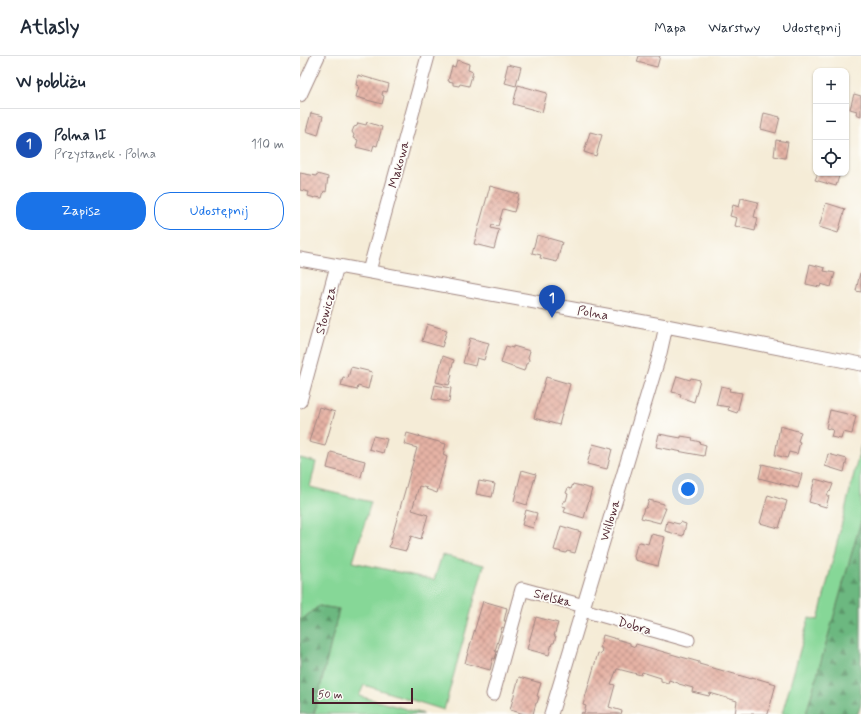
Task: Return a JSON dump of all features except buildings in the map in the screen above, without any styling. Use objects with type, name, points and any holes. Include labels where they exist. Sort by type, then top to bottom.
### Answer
[{"type":"street","points":[[300,95],[318,56]]},
{"type":"street","name":"Makowa","points":[[369,272],[428,56]]},
{"type":"street","name":"Polna","points":[[300,259],[666,326],[861,364]]},
{"type":"street","name":"Słowicza","points":[[300,401],[337,266]]},
{"type":"street","name":"Willowa","points":[[551,714],[660,353],[666,326]]},
{"type":"street","name":"Sielska","points":[[492,694],[522,589],[583,608]]},
{"type":"street","name":"Dobra","points":[[583,608],[688,640]]},
{"type":"green space","points":[[861,445],[861,521],[806,714],[782,714],[809,618],[818,620]]},
{"type":"green space","points":[[300,458],[316,462],[310,487],[371,502],[353,562],[434,580],[442,555],[484,565],[444,710],[364,685],[359,696],[424,714],[314,714],[339,609],[319,606],[300,621]]},
{"type":"green space","points":[[861,521],[861,704],[858,714],[806,714]]},
{"type":"green space","points":[[319,606],[339,609],[314,714],[300,714],[300,621]]},
{"type":"place","name":"Polna II","points":[[552,318]]}]
